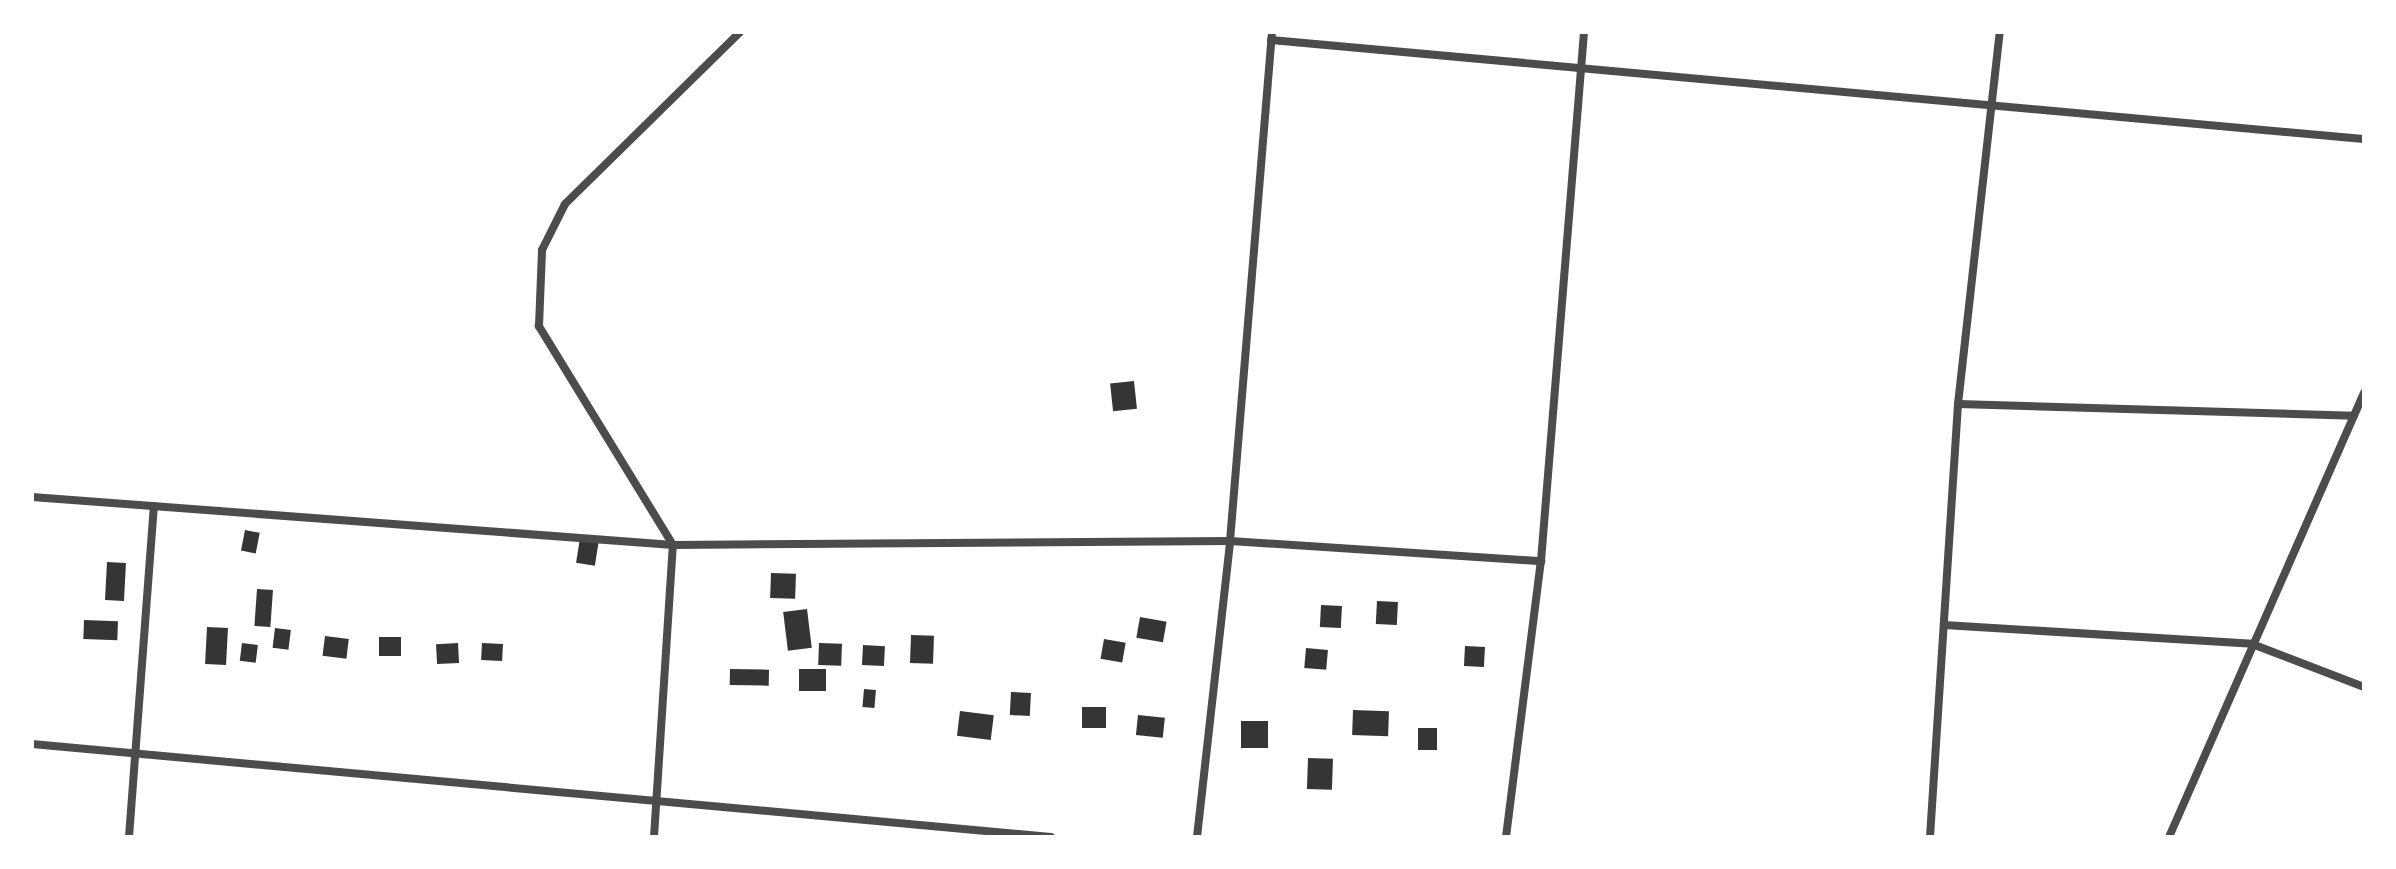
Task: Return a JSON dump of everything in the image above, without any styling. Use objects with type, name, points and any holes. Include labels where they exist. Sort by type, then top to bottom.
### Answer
[{"type":"street","points":[[654,837],[673,545],[539,326],[542,250],[565,204],[740,32]]},
{"type":"street","points":[[1506,837],[1541,561],[1584,32]]},
{"type":"street","points":[[1930,837],[1958,404],[2000,32]]},
{"type":"street","points":[[1197,837],[1230,541],[1272,36],[1581,72],[1994,103],[2364,139]]},
{"type":"street","points":[[2169,837],[2364,393]]},
{"type":"street","points":[[1958,404],[2354,416]]},
{"type":"street","points":[[32,497],[673,545],[1230,541],[1541,561]]},
{"type":"street","points":[[129,837],[154,506]]},
{"type":"street","points":[[1944,625],[2252,644],[2364,687]]},
{"type":"street","points":[[32,744],[1051,837]]},
{"type":"building","points":[[1134,381],[1137,409],[1113,411],[1110,384]]},
{"type":"building","points":[[245,530],[260,533],[256,553],[241,551]]},
{"type":"building","points":[[580,538],[599,541],[595,566],[576,563]]},
{"type":"building","points":[[107,562],[126,563],[124,601],[105,600]]},
{"type":"building","points":[[771,573],[796,574],[795,599],[770,598]]},
{"type":"building","points":[[257,589],[273,590],[270,627],[254,626]]},
{"type":"building","points":[[1377,601],[1398,602],[1397,625],[1376,624]]},
{"type":"building","points":[[1321,605],[1342,606],[1341,628],[1320,627]]},
{"type":"building","points":[[807,609],[812,648],[788,651],[783,612]]},
{"type":"building","points":[[1140,617],[1167,622],[1163,642],[1136,638]]},
{"type":"building","points":[[84,620],[118,621],[117,640],[83,639]]},
{"type":"building","points":[[207,627],[228,628],[226,665],[205,664]]},
{"type":"building","points":[[275,628],[291,630],[288,650],[273,648]]},
{"type":"building","points":[[911,635],[934,636],[933,664],[910,663]]},
{"type":"building","points":[[325,636],[349,639],[346,659],[323,656]]},
{"type":"building","points":[[379,637],[401,637],[401,656],[379,656]]},
{"type":"building","points":[[1104,639],[1126,643],[1122,663],[1101,659]]},
{"type":"building","points":[[242,643],[258,645],[256,663],[240,661]]},
{"type":"building","points":[[458,643],[459,663],[437,664],[436,644]]},
{"type":"building","points":[[482,643],[503,644],[502,661],[481,660]]},
{"type":"building","points":[[819,643],[842,644],[841,666],[818,665]]},
{"type":"building","points":[[863,645],[885,646],[884,666],[862,665]]},
{"type":"building","points":[[1465,646],[1485,647],[1484,667],[1464,666]]},
{"type":"building","points":[[1306,648],[1328,650],[1326,670],[1304,668]]},
{"type":"building","points":[[730,669],[769,670],[769,686],[730,685]]},
{"type":"building","points":[[799,669],[826,669],[826,691],[799,691]]},
{"type":"building","points":[[864,689],[876,690],[874,708],[862,707]]},
{"type":"building","points":[[1011,692],[1031,693],[1030,716],[1010,715]]},
{"type":"building","points":[[1082,707],[1106,707],[1106,728],[1082,728]]},
{"type":"building","points":[[1353,710],[1389,711],[1388,736],[1352,735]]},
{"type":"building","points":[[960,711],[994,715],[991,740],[957,736]]},
{"type":"building","points":[[1138,715],[1165,718],[1163,738],[1136,735]]},
{"type":"building","points":[[1241,721],[1268,721],[1268,748],[1241,748]]},
{"type":"building","points":[[1418,728],[1437,728],[1437,750],[1418,750]]},
{"type":"building","points":[[1308,758],[1333,759],[1332,790],[1307,789]]}]
